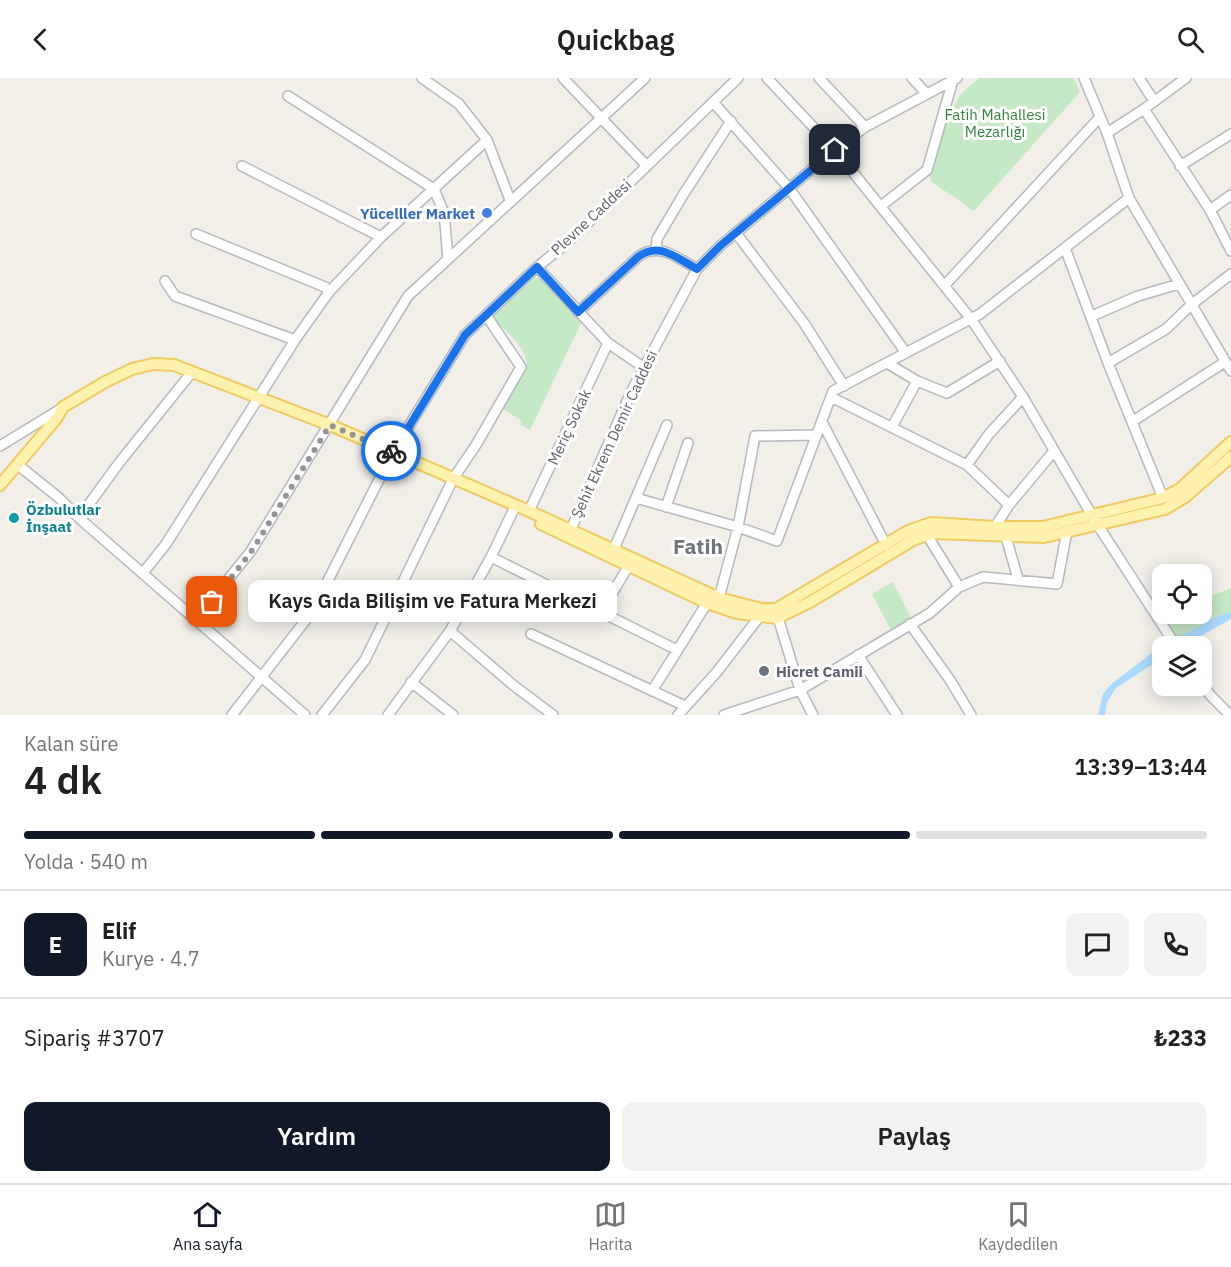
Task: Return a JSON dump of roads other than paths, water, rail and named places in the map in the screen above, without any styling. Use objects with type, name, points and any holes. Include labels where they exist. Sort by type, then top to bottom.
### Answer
[{"type":"main road","points":[[0,485],[56,419],[63,407],[132,369],[153,364],[174,364],[258,399],[330,425],[530,511],[628,567],[707,603],[737,613],[777,613],[810,602],[913,540],[933,533],[1044,537],[1163,498],[1180,489],[1231,442]]},
{"type":"main road","points":[[777,613],[908,531],[931,523],[1043,527],[1165,509],[1185,497],[1231,457]]},
{"type":"main road","points":[[482,492],[513,511],[569,534],[614,549],[719,598],[761,613]]},
{"type":"street","points":[[422,78],[459,104],[487,140],[510,200]]},
{"type":"street","points":[[563,78],[646,165]]},
{"type":"street","points":[[196,620],[251,552],[408,296],[645,78]]},
{"type":"street","name":"Plevne Caddesi","points":[[231,715],[312,612],[393,452],[465,335],[537,267],[567,243],[738,78]]},
{"type":"street","points":[[767,78],[835,150],[971,319],[1023,397],[1168,636]]},
{"type":"street","points":[[819,78],[865,128]]},
{"type":"street","points":[[912,78],[926,93]]},
{"type":"street","points":[[1084,78],[1129,198],[1231,370]]},
{"type":"street","points":[[1139,78],[1154,101]]},
{"type":"street","points":[[945,285],[1092,126],[1103,125],[1144,109],[1186,78]]},
{"type":"street","points":[[881,206],[927,170],[955,79]]},
{"type":"street","name":"Şehit Ekrem Demir Caddesi","points":[[569,534],[643,368],[697,269],[835,150],[865,128],[955,79]]},
{"type":"street","points":[[288,96],[434,189],[444,213],[448,258]]},
{"type":"street","points":[[713,102],[789,188],[906,353]]},
{"type":"street","points":[[1144,109],[1210,210],[1231,251]]},
{"type":"street","points":[[656,249],[657,239],[672,213],[731,121]]},
{"type":"street","points":[[1180,166],[1231,134]]},
{"type":"street","points":[[143,573],[166,544],[295,340],[329,292],[381,237],[487,140]]},
{"type":"street","points":[[242,166],[381,237]]},
{"type":"street","points":[[1210,210],[1231,195]]},
{"type":"street","points":[[636,498],[738,527],[777,541],[833,391],[980,314],[1129,198]]},
{"type":"street","points":[[736,233],[804,323],[844,386]]},
{"type":"street","points":[[196,234],[325,287],[329,292]]},
{"type":"street","points":[[1065,248],[1108,363],[1163,498]]},
{"type":"street","points":[[578,312],[648,250],[656,249],[697,269]]},
{"type":"street","points":[[537,267],[608,343],[643,368]]},
{"type":"street","points":[[1108,363],[1166,329],[1191,305],[1231,274]]},
{"type":"street","points":[[165,281],[175,296],[295,340]]},
{"type":"street","points":[[1092,316],[1138,296],[1179,284]]},
{"type":"street","points":[[322,715],[365,660],[453,479],[476,445],[521,367],[486,315]]},
{"type":"street","name":"Meriç Sokak","points":[[530,511],[608,343]]},
{"type":"street","points":[[887,363],[917,381],[947,393],[1000,361]]},
{"type":"street","points":[[1133,421],[1193,385],[1225,362]]},
{"type":"street","points":[[79,518],[118,463],[192,372]]},
{"type":"street","points":[[892,427],[917,381]]},
{"type":"street","points":[[831,397],[967,465],[1009,505]]},
{"type":"street","points":[[967,465],[989,434],[1023,397]]},
{"type":"street","points":[[0,446],[63,407]]},
{"type":"street","points":[[822,422],[886,545]]},
{"type":"street","points":[[614,549],[667,425]]},
{"type":"street","points":[[719,598],[738,527],[755,436],[817,435]]},
{"type":"street","points":[[666,507],[688,443]]},
{"type":"street","points":[[995,527],[1009,505],[1054,451]]},
{"type":"street","points":[[18,465],[57,496],[79,518],[305,715]]},
{"type":"street","points":[[388,715],[450,631],[491,557],[513,511]]},
{"type":"street","points":[[724,715],[800,690],[930,613],[959,587],[983,577],[1057,584],[1067,531]]},
{"type":"street","points":[[927,535],[959,587]]},
{"type":"street","points":[[1006,537],[1018,579]]},
{"type":"street","points":[[491,557],[677,650]]},
{"type":"street","points":[[601,612],[628,567]]},
{"type":"street","points":[[652,690],[707,603]]},
{"type":"street","points":[[678,715],[716,673],[761,613]]},
{"type":"street","points":[[777,613],[800,690],[813,715]]},
{"type":"street","points":[[910,624],[950,680],[970,715]]},
{"type":"street","points":[[450,631],[513,685],[553,715]]},
{"type":"street","points":[[531,634],[685,706]]},
{"type":"street","points":[[858,655],[897,715]]},
{"type":"street","points":[[411,682],[453,715]]},
{"type":"street","points":[[1211,696],[1230,715]]},
{"type":"water","points":[[1231,612],[1231,619],[1201,636],[1180,636],[1204,624],[1212,624],[1212,620]]},
{"type":"water","points":[[1152,653],[1152,665],[1116,688],[1107,702],[1105,715],[1098,715],[1103,694],[1110,685]]},
{"type":"place","name":"Yücelller Market","points":[[487,213]]},
{"type":"place","name":"Özbulutlar İnşaat","points":[[14,518]]},
{"type":"place","name":"Kays Gıda Bilişim ve Fatura Merkezi","points":[[212,602]]},
{"type":"place","name":"Hicret Camii","points":[[764,671]]},
{"type":"district","name":"Fatih","points":[[698,546]]},
{"type":"park label","name":"Fatih Mahallesi Mezarlığı","points":[[995,122]]}]
